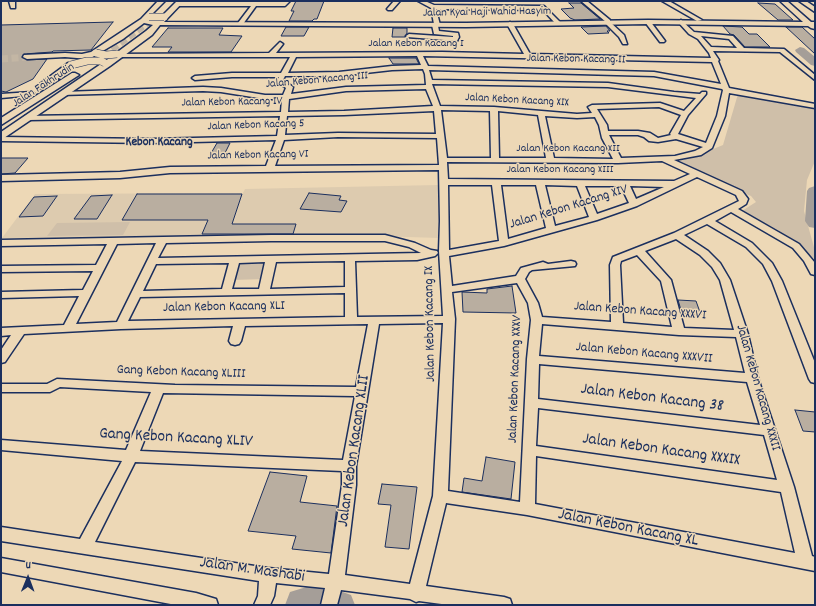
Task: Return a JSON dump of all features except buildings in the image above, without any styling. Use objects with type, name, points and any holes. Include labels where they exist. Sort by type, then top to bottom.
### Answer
[{"type":"main road","name":"Jalan Fakhrudin","points":[[1,128],[53,96],[99,60],[120,37],[146,17],[162,1]]},
{"type":"main road","name":"Jalan Fakhrudin","points":[[163,17],[170,1]]},
{"type":"main road","points":[[783,1],[812,24]]},
{"type":"main road","points":[[802,1],[815,10]]},
{"type":"main road","name":"Jalan Fakhrudin","points":[[1,122],[99,60],[118,54],[149,33],[179,2]]},
{"type":"main road","points":[[146,17],[163,17],[172,14],[172,21],[178,22]]},
{"type":"main road","name":"Jalan Kyai Haji Wahid Hasyim","points":[[163,17],[178,22],[241,23],[510,24],[699,20],[762,22]]},
{"type":"main road","name":"Jalan Kyai Haji Wahid Hasyim","points":[[163,17],[196,25],[436,24]]},
{"type":"main road","name":"Jalan Kyai Haji Wahid Hasyim","points":[[466,24],[557,22],[780,22],[812,24]]},
{"type":"main road","points":[[149,33],[164,28],[196,25]]},
{"type":"main road","points":[[1,136],[63,94],[106,55],[118,54]]},
{"type":"main road","points":[[69,66],[70,61],[67,59],[27,59],[99,60]]},
{"type":"main road","points":[[1,114],[32,94],[69,66],[87,61],[99,60]]},
{"type":"street","points":[[390,9],[397,1]]},
{"type":"street","points":[[421,1],[432,6],[545,8],[557,22]]},
{"type":"street","points":[[432,6],[440,1]]},
{"type":"street","points":[[533,1],[536,7]]},
{"type":"street","points":[[584,1],[590,1]]},
{"type":"street","points":[[584,1],[622,36],[625,43]]},
{"type":"street","points":[[665,1],[699,20]]},
{"type":"street","points":[[179,2],[286,3]]},
{"type":"street","points":[[241,23],[255,3]]},
{"type":"street","points":[[412,47],[455,40],[456,34],[436,33],[436,24],[432,6]]},
{"type":"street","points":[[648,22],[662,41]]},
{"type":"street","points":[[605,133],[638,133],[647,135],[656,140],[676,137],[709,146],[721,116],[725,89],[716,60],[709,49],[700,38],[681,22]]},
{"type":"street","points":[[510,24],[528,56]]},
{"type":"street","name":"Jalan Kebon Kacang IX","points":[[407,25],[412,47],[425,67],[437,108],[443,164],[444,253],[449,319],[440,496],[416,594]]},
{"type":"street","points":[[694,34],[731,36],[742,49]]},
{"type":"street","points":[[272,54],[280,44]]},
{"type":"street","name":"Jalan Kebon Kacang I","points":[[118,54],[385,54],[412,47],[501,56],[716,60]]},
{"type":"street","points":[[709,49],[783,50],[815,78]]},
{"type":"street","points":[[270,168],[281,138],[286,96],[290,88],[280,82],[295,54]]},
{"type":"street","points":[[385,54],[392,68]]},
{"type":"street","points":[[210,65],[216,55]]},
{"type":"street","points":[[501,56],[502,63]]},
{"type":"street","name":"Jalan Kebon Kacang II","points":[[195,78],[232,75],[339,74],[392,68],[425,67],[654,74],[815,106]]},
{"type":"street","points":[[210,90],[217,77]]},
{"type":"street","name":"Jalan Kebon Kacang III","points":[[63,94],[210,90],[260,97],[286,96],[346,89],[429,84],[608,85],[701,96]]},
{"type":"street","points":[[676,137],[674,134],[685,114],[713,85]]},
{"type":"street","points":[[1,96],[32,94]]},
{"type":"street","points":[[618,161],[605,133],[603,125],[591,108],[592,107],[627,105],[663,106],[685,114]]},
{"type":"street","name":"Jalan Kebon Kacang XIX","points":[[437,108],[494,109],[577,116],[596,115]]},
{"type":"street","name":"Jalan Kebon Kacang IV","points":[[28,118],[344,113],[437,108]]},
{"type":"street","points":[[494,109],[495,161]]},
{"type":"street","points":[[541,112],[551,161]]},
{"type":"street","name":"Jalan Kebon Kacang 5","points":[[1,139],[129,141],[281,138],[338,135],[440,136]]},
{"type":"street","name":"Jalan Kebon Kacang XII","points":[[443,164],[495,161],[618,161],[663,159],[693,155],[709,146]]},
{"type":"street","points":[[617,326],[615,265],[617,259],[677,235],[732,209],[743,202],[744,199],[741,195],[663,159]]},
{"type":"street","name":"Jalan Kebon Kacang VI","points":[[1,178],[120,176],[170,170],[443,164]]},
{"type":"street","name":"Jalan Kebon Kacang XIV","points":[[153,261],[418,257],[444,253],[504,243],[594,218],[634,204],[697,174]]},
{"type":"street","name":"Jalan Kebon Kacang XIII","points":[[444,182],[676,184]]},
{"type":"street","points":[[496,182],[504,243]]},
{"type":"street","points":[[540,182],[551,230]]},
{"type":"street","points":[[580,183],[594,218]]},
{"type":"street","points":[[624,183],[634,204]]},
{"type":"street","points":[[732,209],[796,246],[808,260],[815,272]]},
{"type":"street","points":[[707,220],[748,245],[767,263],[777,282],[815,379]]},
{"type":"street","name":"Jalan Kebon Kacang XXXII","points":[[677,235],[704,253],[716,265],[725,280],[742,334],[752,378],[810,563]]},
{"type":"street","points":[[1,243],[385,238],[412,245],[431,254]]},
{"type":"street","points":[[121,325],[162,240]]},
{"type":"street","points":[[68,328],[113,242]]},
{"type":"street","points":[[638,250],[666,280],[678,331]]},
{"type":"street","points":[[350,258],[351,320]]},
{"type":"street","points":[[226,292],[235,260]]},
{"type":"street","points":[[264,292],[271,260]]},
{"type":"street","points":[[447,290],[520,279],[525,270],[543,265],[547,267],[571,264]]},
{"type":"street","points":[[1,269],[99,268]]},
{"type":"street","name":"Jalan Kebon Kacang XXXV","points":[[520,279],[533,303],[536,320],[527,509]]},
{"type":"street","points":[[136,294],[350,290]]},
{"type":"street","points":[[1,295],[85,293]]},
{"type":"street","name":"Jalan Kebon Kacang XLI","points":[[1,332],[121,325],[449,319]]},
{"type":"street","name":"Jalan Kebon Kacang XLII","points":[[333,592],[339,568],[349,485],[349,466],[361,392],[369,357],[374,320]]},
{"type":"street","name":"Jalan Kebon Kacang XXXVI","points":[[536,320],[678,331],[742,334]]},
{"type":"street","points":[[235,341],[240,323]]},
{"type":"street","points":[[1,359],[20,331]]},
{"type":"street","name":"Jalan Kebon Kacang XXXVII","points":[[533,359],[752,378]]},
{"type":"street","name":"Gang Kebon Kacang XLIII","points":[[1,388],[50,388],[57,383],[159,388],[361,392]]},
{"type":"street","points":[[85,546],[131,456],[159,388]]},
{"type":"street","name":"Jalan Kebon Kacang 38","points":[[531,403],[769,431]]},
{"type":"street","name":"Gang Kebon Kacang XLIV","points":[[1,445],[131,456],[349,466]]},
{"type":"street","name":"Jalan Kebon Kacang XXXIX","points":[[530,450],[787,487]]},
{"type":"street","name":"Jalan Kebon Kacang XL","points":[[440,496],[527,509],[810,563]]},
{"type":"street","name":"Jalan M. Mashabi","points":[[1,534],[268,575],[333,592],[416,594],[504,605]]},
{"type":"street","points":[[1,565],[196,601],[210,605]]},
{"type":"street","points":[[262,605],[266,596],[268,575]]},
{"type":"shaded area","points":[[738,94],[815,107],[815,161],[807,180],[804,211],[815,251],[815,259],[778,230],[742,211],[756,202],[751,196],[673,162],[694,157],[723,145]]},
{"type":"shaded area","points":[[438,185],[440,238],[343,235],[2,238],[35,194],[243,193],[245,189]]},
{"type":"shaded area","points":[[130,222],[123,235],[47,236],[57,223]]},
{"type":"shaded area","points":[[268,263],[265,279],[233,280],[237,264]]},
{"type":"waterway","points":[[800,50],[815,63]]},
{"type":"waterway","points":[[815,191],[815,223]]},
{"type":"waterway","points":[[300,605],[301,602],[313,599],[340,605]]},
{"type":"tunnel","points":[[95,62],[158,15]]},
{"type":"tunnel","points":[[1,59],[27,57]]},
{"type":"district","name":"Kebon Kacang","points":[[159,143]]}]
